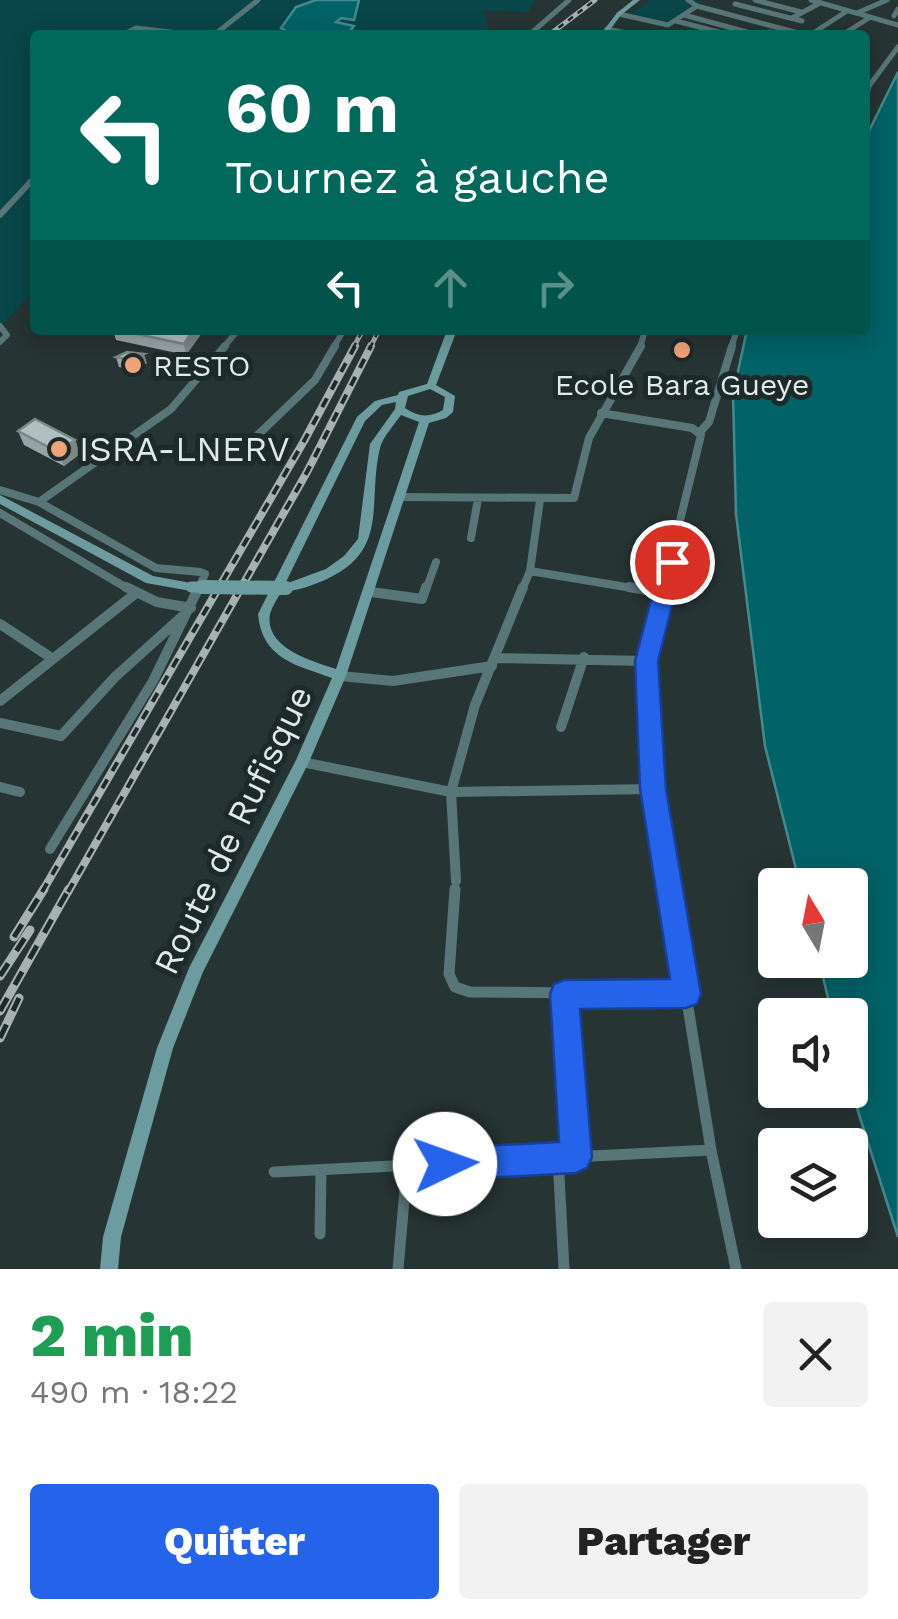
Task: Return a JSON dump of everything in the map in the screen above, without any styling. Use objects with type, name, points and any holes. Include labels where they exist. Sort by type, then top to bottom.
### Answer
[{"type":"main road","points":[[607,30],[637,0]]},
{"type":"main road","points":[[0,498],[150,580],[191,587],[286,588],[332,572],[364,540],[375,444],[408,390],[430,386],[450,335]]},
{"type":"main road","name":"Route de Rufisque","points":[[109,1269],[112,1237],[165,1048],[197,968],[302,762],[340,676],[371,592],[419,419],[448,412],[453,401],[446,392],[430,386]]},
{"type":"main road","points":[[340,676],[280,652],[268,641],[264,614],[361,419],[379,402],[419,419]]},
{"type":"street","points":[[220,30],[258,0]]},
{"type":"street","points":[[534,30],[568,0]]},
{"type":"street","points":[[688,0],[696,6],[789,30]]},
{"type":"street","points":[[702,27],[743,0]]},
{"type":"street","points":[[755,0],[802,12]]},
{"type":"street","points":[[772,30],[817,2],[832,0]]},
{"type":"street","points":[[865,0],[877,4]]},
{"type":"street","points":[[856,14],[887,0]]},
{"type":"street","points":[[725,30],[769,2]]},
{"type":"street","points":[[817,2],[898,25]]},
{"type":"street","points":[[816,30],[856,3]]},
{"type":"street","points":[[735,4],[802,21]]},
{"type":"street","points":[[619,14],[665,25],[696,6]]},
{"type":"street","points":[[894,16],[898,9]]},
{"type":"street","points":[[684,14],[745,30]]},
{"type":"street","points":[[850,30],[868,18]]},
{"type":"street","points":[[676,21],[709,30]]},
{"type":"street","points":[[877,28],[889,23]]},
{"type":"street","points":[[870,86],[898,47]]},
{"type":"street","points":[[0,214],[30,182]]},
{"type":"street","points":[[0,326],[8,335],[0,342]]},
{"type":"street","points":[[39,502],[170,409],[234,335]]},
{"type":"street","points":[[238,454],[315,380],[341,335]]},
{"type":"street","points":[[400,497],[574,498],[589,438],[638,355],[644,335]]},
{"type":"street","points":[[735,335],[709,422],[700,432],[646,661],[653,789],[712,1150],[736,1269]]},
{"type":"street","points":[[601,412],[700,432]]},
{"type":"street","points":[[0,490],[39,502],[156,568],[203,571],[191,608],[139,706],[50,850]]},
{"type":"street","points":[[471,538],[478,499]]},
{"type":"street","points":[[540,500],[530,571],[475,704],[451,792],[456,885],[450,983],[470,992],[686,994]]},
{"type":"street","points":[[0,514],[136,593],[157,602],[191,608]]},
{"type":"street","points":[[371,592],[422,598],[436,562]]},
{"type":"street","points":[[530,571],[665,593]]},
{"type":"street","points":[[0,701],[136,593]]},
{"type":"street","points":[[0,722],[61,736],[114,677],[191,608]]},
{"type":"street","points":[[0,624],[53,660]]},
{"type":"street","points":[[340,676],[393,681],[493,662],[584,658],[646,661]]},
{"type":"street","points":[[562,727],[584,658]]},
{"type":"street","points":[[302,762],[451,792],[653,789]]},
{"type":"street","points":[[0,787],[20,792]]},
{"type":"street","points":[[564,994],[576,1157]]},
{"type":"street","points":[[274,1172],[712,1150]]},
{"type":"street","points":[[558,1158],[564,1269]]},
{"type":"street","points":[[398,1269],[407,1166]]},
{"type":"street","points":[[320,1234],[321,1170]]},
{"type":"shaded area","points":[[0,0],[535,0],[528,12],[484,11],[489,30],[30,30],[30,295],[0,327]]},
{"type":"shaded area","points":[[316,0],[359,0],[354,20],[341,18],[336,22],[354,26],[351,30],[281,28],[296,7]]},
{"type":"shaded area","points":[[650,0],[701,2],[667,26],[627,17]]},
{"type":"shaded area","points":[[898,72],[898,1237],[868,1143],[868,1128],[863,1128],[857,1108],[868,1108],[868,998],[828,998],[823,978],[868,978],[868,868],[796,868],[765,746],[736,514],[733,394],[746,335],[870,335],[870,129]]},
{"type":"building","points":[[142,335],[190,335],[184,344]]},
{"type":"building","points":[[127,352],[144,354],[130,360],[116,357]]},
{"type":"building","points":[[35,419],[75,440],[58,452],[18,431]]},
{"type":"railway","points":[[556,30],[595,0]]},
{"type":"railway","points":[[353,348],[360,335]]},
{"type":"railway","points":[[371,346],[376,335]]},
{"type":"railway","points":[[42,892],[304,441],[355,346]]},
{"type":"railway","points":[[68,892],[307,472],[371,346]]},
{"type":"railway","points":[[14,937],[44,889]]},
{"type":"railway","points":[[0,1011],[69,889]]},
{"type":"railway","points":[[0,976],[30,930]]},
{"type":"railway","points":[[0,1038],[19,998]]},
{"type":"place","name":"Ecole Bara Gueye","points":[[682,350]]},
{"type":"place","name":"RESTO","points":[[133,365]]},
{"type":"place","name":"ISRA-LNERV","points":[[59,449]]},
{"type":"route","points":[[445,1164],[576,1157],[564,994],[686,994],[653,789],[646,661],[672,562]]}]
